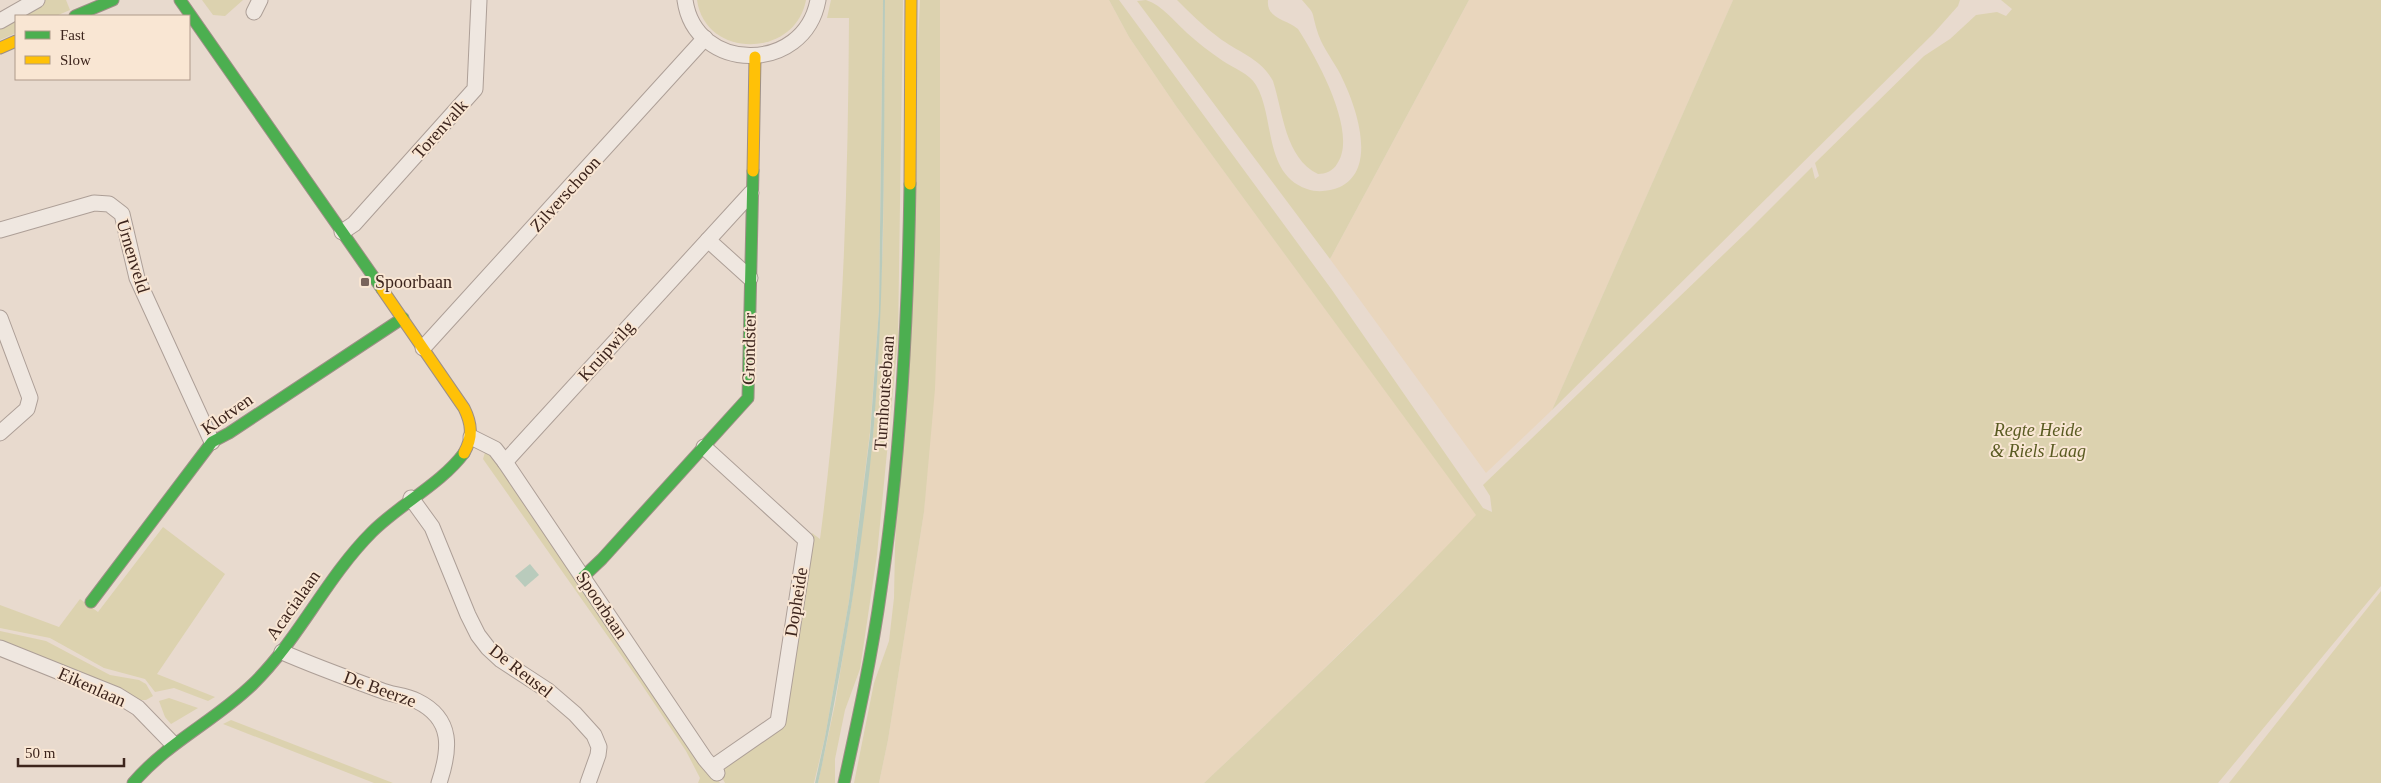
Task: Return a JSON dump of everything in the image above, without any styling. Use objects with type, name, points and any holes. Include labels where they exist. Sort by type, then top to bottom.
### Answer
[{"type":"street","points":[[0,21],[37,0]]},
{"type":"street","points":[[77,15],[113,0]]},
{"type":"street","points":[[180,0],[403,318],[467,414],[471,437]]},
{"type":"street","name":"Torenvalk","points":[[342,232],[354,224],[475,89],[479,0]]},
{"type":"street","points":[[685,0],[692,20],[706,38],[730,52],[755,57],[770,54],[784,48],[798,38],[809,24],[818,0]]},
{"type":"street","name":"Turnhoutsebaan","points":[[844,783],[869,666],[896,468],[904,364],[909,241],[911,0]]},
{"type":"street","name":"Zilverschoon","points":[[423,348],[706,38]]},
{"type":"street","points":[[0,48],[15,41]]},
{"type":"street","name":"Grondster","points":[[583,577],[602,559],[748,398],[755,57]]},
{"type":"street","name":"Kruipwilg","points":[[505,462],[752,193]]},
{"type":"street","name":"Urnenveld","points":[[0,230],[94,203],[109,204],[117,208],[126,222],[137,278],[212,442]]},
{"type":"street","points":[[708,240],[750,278]]},
{"type":"street","points":[[0,318],[30,398],[27,409],[0,434]]},
{"type":"street","name":"Klotven","points":[[91,602],[212,442],[229,433],[403,318]]},
{"type":"street","name":"Spoorbaan","points":[[471,437],[495,448],[715,770]]},
{"type":"street","name":"Acacialaan","points":[[133,783],[151,762],[172,743],[235,700],[282,652],[349,557],[385,519],[462,456],[471,437]]},
{"type":"street","name":"Dopheide","points":[[704,447],[806,540],[778,722],[715,770]]},
{"type":"street","name":"De Reusel","points":[[411,498],[435,532],[468,615],[488,648],[502,660],[547,690],[575,714],[594,734],[599,746],[598,755],[588,783]]},
{"type":"street","name":"Eikenlaan","points":[[0,648],[117,695],[138,708],[172,743]]},
{"type":"street","name":"De Beerze","points":[[282,652],[427,706],[442,724],[447,740],[446,763],[439,783]]},
{"type":"shaded area","points":[[883,0],[885,0],[883,213],[878,372],[874,425],[865,510],[846,638],[822,765],[818,783],[815,783],[849,601],[870,435],[879,309]]},
{"type":"shaded area","points":[[940,0],[1109,0],[1129,37],[1176,106],[1478,517],[1295,697],[1204,783],[879,783],[888,740],[924,512],[940,251]]},
{"type":"shaded area","points":[[1469,0],[1733,0],[1552,410],[1486,473],[1330,259]]},
{"type":"shaded area","points":[[530,564],[539,575],[525,587],[515,576]]},
{"type":"green space","points":[[44,0],[66,0],[70,10],[58,15],[19,15]]},
{"type":"green space","points":[[202,0],[243,0],[225,16],[213,15]]},
{"type":"green space","points":[[697,0],[806,0],[798,19],[785,33],[769,41],[750,44],[732,41],[716,33],[704,19]]},
{"type":"green space","points":[[831,0],[883,0],[879,309],[870,432],[849,601],[825,737],[814,783],[725,783],[719,772],[782,726],[812,533],[820,539],[828,474],[839,344],[847,148],[849,18],[827,18]]},
{"type":"green space","points":[[885,0],[903,0],[898,339],[877,555],[860,669],[845,710],[835,759],[835,783],[818,783],[835,704],[852,600],[874,426],[883,242]]},
{"type":"green space","points":[[920,0],[940,0],[940,251],[935,389],[924,512],[888,740],[879,783],[854,783],[874,683],[889,641],[894,598]]},
{"type":"green space","name":"Regte Heide & Riels Laag","points":[[1109,0],[1119,0],[1332,290],[1483,508],[1492,512],[1490,496],[1483,485],[1749,230],[1812,167],[1815,179],[1819,176],[1815,163],[1924,56],[1950,39],[1976,15],[1997,12],[2006,16],[2012,9],[2001,0],[2381,0],[2381,586],[2218,783],[1204,783],[1376,618],[1476,515],[1176,106],[1129,37]]},
{"type":"green space","points":[[1146,0],[1163,10],[1209,51],[1253,81],[1262,98],[1272,143],[1283,171],[1293,181],[1307,189],[1320,191],[1340,187],[1352,178],[1358,166],[1361,152],[1361,137],[1358,121],[1341,75],[1321,41],[1310,9],[1302,0],[1469,0],[1330,259],[1137,1]]},
{"type":"green space","points":[[1177,0],[1268,0],[1270,11],[1274,15],[1298,29],[1324,76],[1339,115],[1343,134],[1342,150],[1333,169],[1326,173],[1318,174],[1307,167],[1298,157],[1292,146],[1273,81],[1268,73],[1255,61],[1212,33]]},
{"type":"green space","points":[[1733,0],[1960,0],[1958,6],[1933,34],[1552,410]]},
{"type":"green space","points":[[15,18],[15,33],[0,40],[0,26]]},
{"type":"green space","points":[[486,449],[491,452],[720,783],[698,783],[700,778],[686,751],[640,682],[483,459]]},
{"type":"green space","points":[[163,527],[225,574],[157,674],[215,697],[208,701],[174,688],[155,692],[145,679],[104,668],[50,638],[0,628],[0,605],[59,627],[80,599],[98,612]]},
{"type":"green space","points":[[2381,591],[2381,783],[2229,783]]},
{"type":"green space","points":[[0,631],[46,641],[110,675],[139,680],[146,684],[153,696],[146,700],[138,700],[0,642]]},
{"type":"green space","points":[[169,698],[198,708],[171,724],[165,717],[159,701]]},
{"type":"green space","points":[[231,720],[393,783],[374,783],[223,724]]},
{"type":"traffic: fast","points":[[77,15],[113,0]]},
{"type":"traffic: fast","points":[[180,0],[382,289]]},
{"type":"traffic: fast","points":[[583,577],[602,559],[748,398],[753,171]]},
{"type":"traffic: fast","points":[[844,783],[873,639],[894,489],[905,337],[910,184]]},
{"type":"traffic: fast","points":[[91,602],[212,442],[229,433],[403,318]]},
{"type":"traffic: fast","points":[[133,783],[161,755],[253,684],[285,648],[340,569],[372,532],[444,474],[464,453]]},
{"type":"traffic: slow","points":[[910,184],[911,0]]},
{"type":"traffic: slow","points":[[0,48],[15,41]]},
{"type":"traffic: slow","points":[[753,171],[755,57]]},
{"type":"traffic: slow","points":[[382,289],[464,408],[469,420],[470,431],[469,441],[464,453]]},
{"type":"place","name":"Spoorbaan","points":[[365,282]]}]
